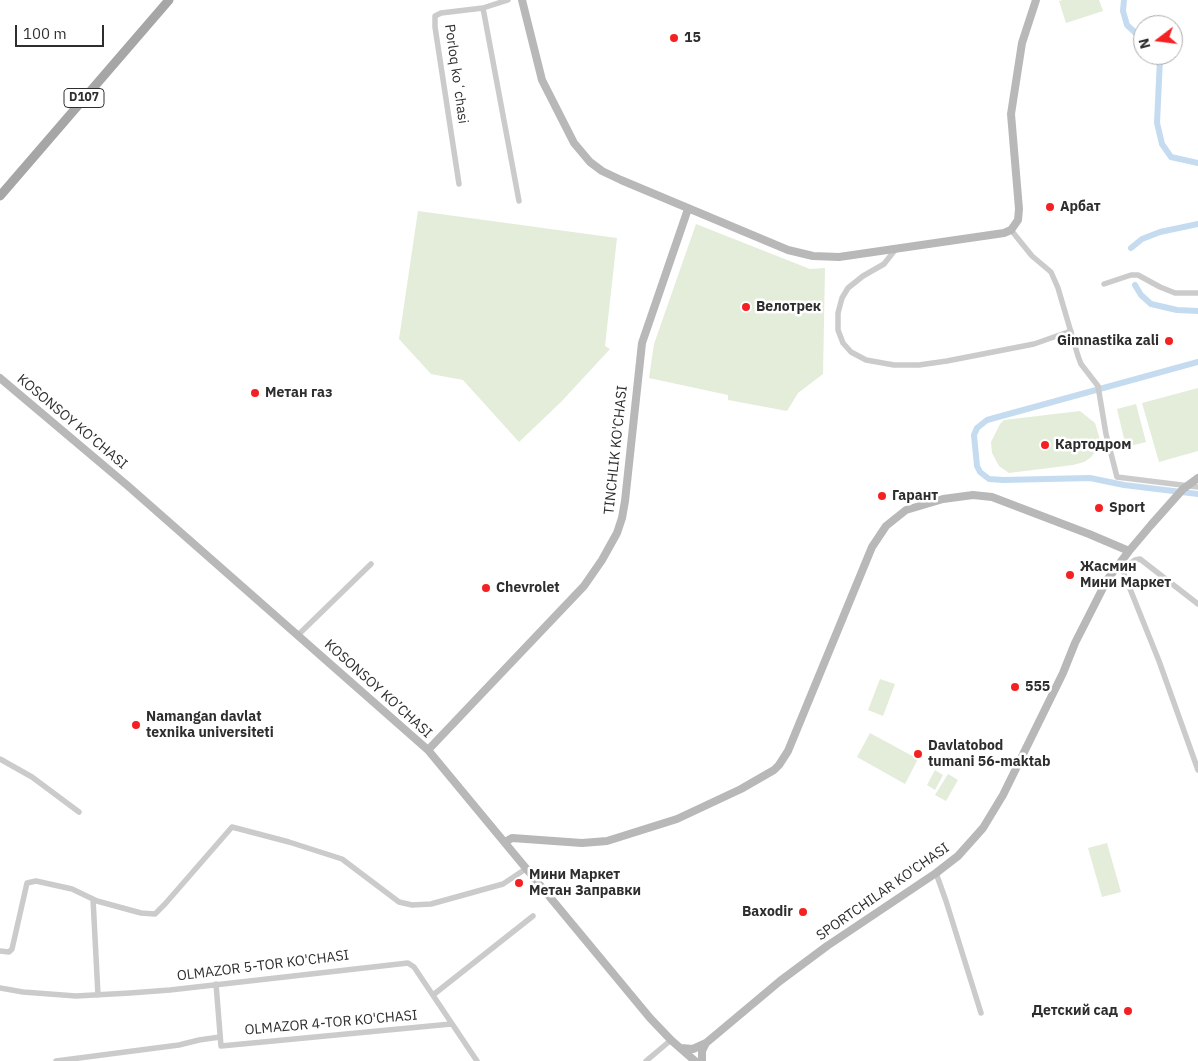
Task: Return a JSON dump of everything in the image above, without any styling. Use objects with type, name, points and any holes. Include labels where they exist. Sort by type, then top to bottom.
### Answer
[{"type":"main road","name":"D107","points":[[0,196],[169,0]]},
{"type":"street","name":"Porloq koʻchasi","points":[[459,184],[435,27],[436,16],[441,13],[483,8],[508,0]]},
{"type":"street","points":[[522,0],[542,80],[565,128],[579,151],[590,162],[607,173],[788,250],[814,256],[839,257],[1004,233],[1011,230],[1018,220],[1019,209],[1011,114],[1022,42],[1036,0]]},
{"type":"street","points":[[483,8],[519,201]]},
{"type":"street","name":"TINCHLIK KO'CHASI","points":[[428,750],[584,586],[602,560],[617,533],[625,501],[642,343],[688,209]]},
{"type":"street","points":[[1011,230],[1032,256],[1050,272],[1058,288],[1081,364],[1097,382],[1106,434],[1117,477],[1185,487],[1198,487]]},
{"type":"street","points":[[895,250],[884,264],[863,276],[848,288],[842,298],[838,313],[838,330],[843,343],[851,352],[866,360],[894,365],[919,365],[1034,344],[1071,331]]},
{"type":"street","points":[[1104,284],[1138,275],[1160,287],[1175,292],[1198,293]]},
{"type":"street","name":"KOSONSOY KO’CHASI","points":[[0,378],[128,486],[428,750],[650,1018],[695,1061]]},
{"type":"street","name":"SPORTCHILAR KO'CHASI","points":[[706,1043],[780,981],[827,946],[936,873],[958,856],[983,828],[1038,730],[1075,642],[1107,580],[1121,566],[1129,551],[1174,499],[1185,487],[1198,478]]},
{"type":"street","points":[[505,842],[512,838],[594,843],[607,841],[677,819],[741,789],[774,770],[788,751],[872,547],[886,526],[906,510],[929,502],[957,497],[973,495],[992,497],[1080,530],[1129,551]]},
{"type":"street","points":[[1198,604],[1140,559],[1121,566],[1198,770]]},
{"type":"street","points":[[298,635],[371,564]]},
{"type":"street","points":[[0,759],[32,777],[79,812]]},
{"type":"street","points":[[0,951],[6,952],[12,949],[27,882],[36,881],[72,889],[93,899],[142,913],[154,914],[165,904],[232,827],[289,842],[342,859],[400,902],[412,905],[431,904],[503,884],[527,868]]},
{"type":"street","points":[[936,873],[981,1013]]},
{"type":"street","points":[[93,899],[98,995]]},
{"type":"street","points":[[433,995],[533,916]]},
{"type":"street","name":"OLMAZOR 5-TOR KO'CHASI","points":[[0,988],[32,993],[76,996],[98,995],[170,990],[408,963],[414,967],[477,1061]]},
{"type":"street","points":[[56,1061],[179,1045],[220,1037],[216,984]]},
{"type":"street","name":"OLMAZOR 4-TOR KO'CHASI","points":[[220,1037],[221,1046],[451,1024]]},
{"type":"street","points":[[646,1061],[671,1040]]},
{"type":"street","points":[[681,1048],[693,1049],[706,1043]]},
{"type":"street","points":[[702,1061],[702,1050],[706,1043]]},
{"type":"green space","points":[[1099,0],[1103,11],[1066,23],[1059,1]]},
{"type":"green space","points":[[418,211],[617,238],[605,346],[610,349],[561,402],[519,442],[463,380],[431,374],[399,339]]},
{"type":"green space","name":"Велотрек","points":[[696,224],[810,269],[825,268],[823,374],[798,393],[787,411],[728,400],[728,395],[649,378],[654,344]]},
{"type":"green space","points":[[1198,388],[1198,451],[1159,462],[1142,403]]},
{"type":"green space","points":[[1136,404],[1146,442],[1126,447],[1117,409]]},
{"type":"green space","name":"Картодром","points":[[1080,411],[1095,423],[1100,440],[1098,449],[1090,458],[1073,465],[1009,473],[999,466],[992,453],[991,442],[1004,420]]},
{"type":"green space","points":[[880,679],[895,684],[883,716],[868,710]]},
{"type":"green space","points":[[870,733],[918,759],[905,784],[857,757]]},
{"type":"green space","points":[[935,770],[943,775],[935,790],[927,785]]},
{"type":"green space","points":[[948,774],[958,780],[946,801],[935,795]]},
{"type":"green space","points":[[1107,843],[1121,892],[1102,897],[1088,848]]},
{"type":"waterway","points":[[1124,0],[1123,11],[1127,25],[1133,31]]},
{"type":"waterway","points":[[1160,65],[1157,123],[1162,144],[1171,157],[1198,163]]},
{"type":"waterway","points":[[1131,248],[1142,239],[1160,232],[1198,224]]},
{"type":"waterway","points":[[1135,285],[1141,295],[1151,304],[1177,310],[1198,311]]},
{"type":"waterway","points":[[1198,362],[987,420],[977,428],[974,435],[977,466],[980,472],[989,479],[1090,478],[1124,485],[1198,494]]},
{"type":"place","name":"15","points":[[674,38]]},
{"type":"place","name":"Арбат","points":[[1050,207]]},
{"type":"place","name":"Велотрек","points":[[746,307]]},
{"type":"place","name":"Gimnastika zali","points":[[1169,341]]},
{"type":"place","name":"Метан газ","points":[[255,393]]},
{"type":"place","name":"Картодром","points":[[1045,445]]},
{"type":"place","name":"Гарант","points":[[882,496]]},
{"type":"place","name":"Sport","points":[[1099,508]]},
{"type":"place","name":"Жасмин Мини Маркет","points":[[1070,575]]},
{"type":"place","name":"Chevrolet","points":[[486,588]]},
{"type":"place","name":"555","points":[[1015,687]]},
{"type":"place","name":"Namangan davlat texnika universiteti","points":[[136,725]]},
{"type":"place","name":"Davlatobod tumani 56-maktab","points":[[918,754]]},
{"type":"place","name":"Мини Маркет Метан Заправки","points":[[519,883]]},
{"type":"place","name":"Baxodir","points":[[803,912]]},
{"type":"place","name":"Детский сад","points":[[1128,1011]]}]
